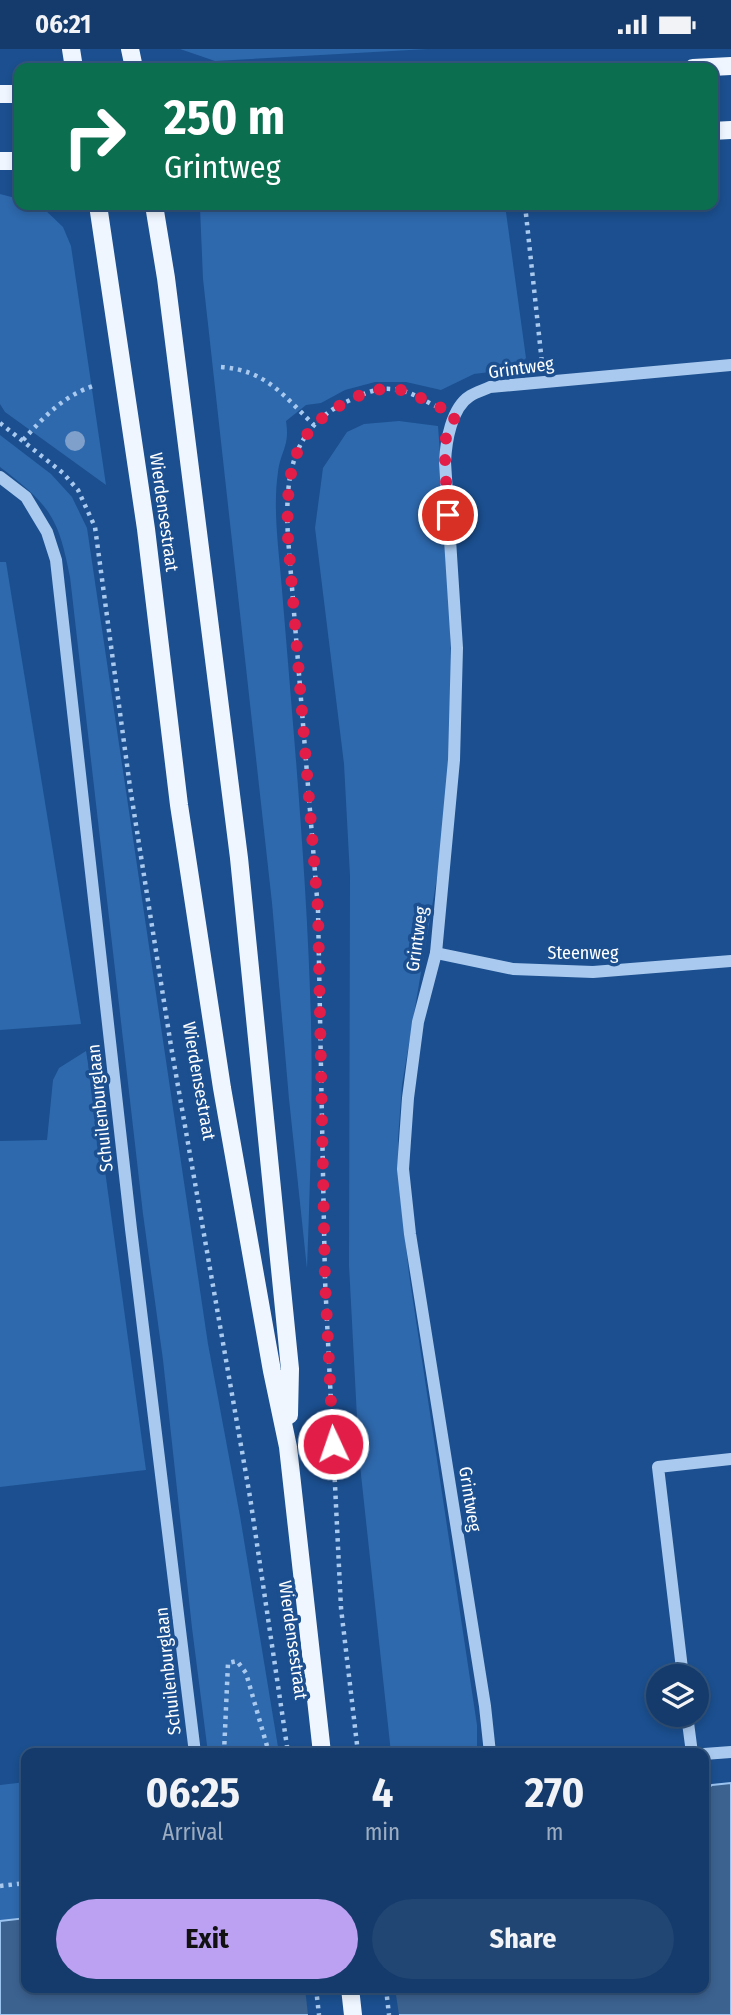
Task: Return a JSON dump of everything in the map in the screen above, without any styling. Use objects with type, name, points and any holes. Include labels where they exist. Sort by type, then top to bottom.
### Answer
[{"type":"main road","name":"Wierdensestraat","points":[[99,210],[146,529],[179,805],[222,1088],[288,1447],[321,1748]]},
{"type":"main road","name":"Wierdensestraat","points":[[155,210],[239,858],[290,1369],[288,1447]]},
{"type":"main road","points":[[351,1993],[353,2015]]},
{"type":"street","name":"Grintweg","points":[[493,1748],[410,1234],[403,1169],[408,1098],[418,1022],[436,953],[454,760],[457,648],[445,462],[446,436],[467,397],[490,387],[731,365]]},
{"type":"street","name":"Schuilenburglaan","points":[[0,477],[26,497],[47,532],[56,561],[131,1229],[194,1748]]},
{"type":"street","name":"Steenweg","points":[[436,953],[513,969],[593,972],[731,961]]},
{"type":"street","points":[[681,1664],[658,1467],[731,1459]]},
{"type":"street","points":[[689,1727],[691,1748]]},
{"type":"street","points":[[709,1753],[731,1752]]},
{"type":"path","points":[[526,210],[544,382]]},
{"type":"path","points":[[221,367],[242,368],[257,374],[314,425]]},
{"type":"path","points":[[23,440],[44,416],[64,399],[96,385]]},
{"type":"path","points":[[357,1748],[341,1608],[325,1280],[318,910],[286,506],[288,477],[299,446],[314,425],[338,405],[371,390],[401,390],[456,415]]},
{"type":"path","name":"Wierdensestraat","points":[[0,423],[63,473],[78,490],[95,527],[99,545],[141,855],[171,1046],[250,1497],[287,1748]]},
{"type":"path","points":[[224,1748],[228,1663],[237,1661],[246,1673],[268,1748]]},
{"type":"path","points":[[0,1886],[21,1884]]},
{"type":"path","points":[[317,1993],[319,2015]]},
{"type":"path","points":[[387,1993],[389,2015]]},
{"type":"shaded area","points":[[180,49],[428,49],[215,61]]},
{"type":"shaded area","points":[[0,194],[14,198],[14,210],[45,210],[63,227],[71,246],[106,485],[5,412],[0,404]]},
{"type":"shaded area","points":[[200,210],[506,210],[526,358],[514,369],[474,374],[441,390],[406,382],[375,382],[345,390],[321,403],[306,405],[286,421],[287,436],[279,465],[276,512],[299,799],[309,966],[312,1083],[307,1269],[272,903],[203,279]]},
{"type":"shaded area","points":[[399,421],[438,426],[449,576],[451,666],[448,812],[402,1085],[398,1139],[400,1191],[409,1274],[477,1725],[477,1748],[390,1748],[359,1456],[349,1265],[350,876],[344,764],[315,528],[323,468],[347,432],[364,424]]},
{"type":"shaded area","points":[[0,435],[51,474],[72,497],[87,528],[208,1344],[278,1748],[207,1748],[70,577],[61,539],[49,513],[30,491],[0,467]]},
{"type":"shaded area","points":[[0,562],[6,562],[81,1024],[0,1030]]},
{"type":"shaded area","points":[[86,1051],[146,1470],[0,1487],[0,1141],[47,1140],[53,1080],[59,1068]]},
{"type":"shaded area","points":[[21,1783],[21,1919],[0,1921],[0,1785]]},
{"type":"shaded area","points":[[731,1783],[731,2015],[0,2015],[0,1921],[21,1919],[21,1993],[709,1993],[709,1787]]},
{"type":"pier","points":[[306,1993],[396,1993],[399,2015],[308,2015]]},
{"type":"route","points":[[333,1444],[325,1280],[318,910],[288,538],[288,477],[299,446],[314,425],[338,405],[371,390],[401,390],[456,415],[446,436],[448,515]]}]
